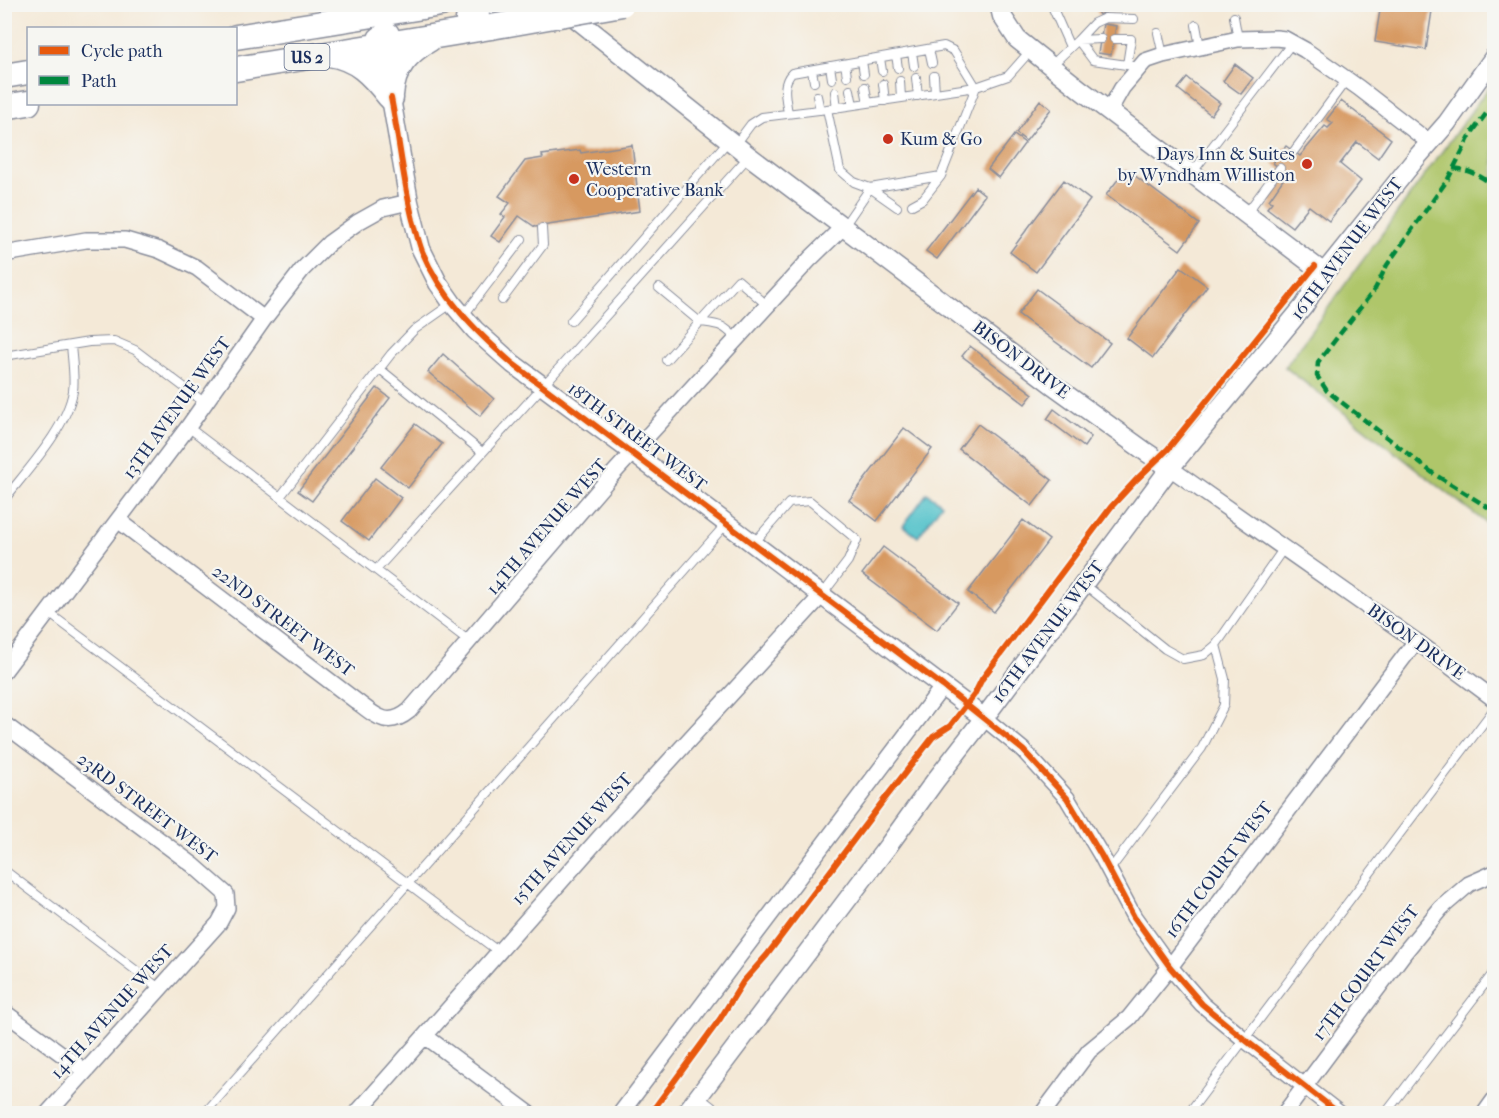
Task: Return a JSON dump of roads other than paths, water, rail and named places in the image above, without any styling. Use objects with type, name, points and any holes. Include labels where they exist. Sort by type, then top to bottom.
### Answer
[{"type":"highway","name":"US 2","points":[[237,37],[441,4]]},
{"type":"highway","points":[[391,98],[378,45],[380,39],[386,35],[492,21],[546,4]]},
{"type":"highway","name":"US 2","points":[[237,69],[437,35],[492,21],[622,4]]},
{"type":"highway","points":[[391,98],[393,81],[399,65],[412,50],[437,35]]},
{"type":"highway","points":[[324,54],[351,59],[363,67],[391,98]]},
{"type":"highway","points":[[4,76],[27,72]]},
{"type":"highway","points":[[4,107],[27,103]]},
{"type":"street","name":"BISON DRIVE","points":[[558,4],[738,147],[1053,385],[1416,641],[1494,699]]},
{"type":"street","points":[[999,4],[1002,16],[1017,39],[1050,67],[1324,273]]},
{"type":"street","points":[[1109,111],[1133,66],[1145,61],[1238,39],[1285,39],[1305,50],[1347,80],[1424,149]]},
{"type":"street","name":"16TH AVENUE WEST","points":[[685,1113],[1170,468],[1304,306],[1324,273],[1447,123],[1494,57]]},
{"type":"street","name":"18TH STREET WEST","points":[[391,98],[409,202],[421,249],[430,270],[458,310],[494,348],[984,718]]},
{"type":"street","name":"13TH AVENUE WEST","points":[[4,671],[188,427],[264,319],[302,270],[335,238],[373,212],[409,202]]},
{"type":"street","name":"14TH AVENUE WEST","points":[[424,694],[610,476],[843,226]]},
{"type":"street","points":[[4,254],[86,240],[125,240],[159,250],[197,268],[264,319]]},
{"type":"street","name":"22ND STREET WEST","points":[[118,520],[379,717],[389,720],[400,719],[424,694]]},
{"type":"street","name":"15TH AVENUE WEST","points":[[356,1113],[608,828],[822,595]]},
{"type":"street","name":"16TH COURT WEST","points":[[1042,1113],[1089,1051],[1129,1018],[1170,967],[1416,641]]},
{"type":"street","points":[[620,1113],[943,686]]},
{"type":"street","points":[[984,718],[1023,750],[1067,798],[1134,917],[1170,967],[1202,1004],[1340,1113]]},
{"type":"street","name":"23RD STREET WEST","points":[[4,724],[194,865],[226,894],[227,908],[219,923],[207,937]]},
{"type":"street","name":"17TH COURT WEST","points":[[1284,1113],[1404,953],[1441,908],[1469,884],[1494,873]]},
{"type":"street","name":"14TH AVENUE WEST","points":[[47,1113],[207,937]]},
{"type":"street","points":[[4,1012],[85,1071]]},
{"type":"street","points":[[425,1035],[530,1113]]},
{"type":"street","points":[[1484,1113],[1494,1100]]},
{"type":"lane","points":[[1051,4],[1070,47]]},
{"type":"lane","points":[[1050,67],[1094,23],[1105,18],[1134,19]]},
{"type":"lane","points":[[1234,18],[1238,39]]},
{"type":"lane","points":[[1196,25],[1200,48]]},
{"type":"lane","points":[[1158,33],[1163,55]]},
{"type":"lane","points":[[1078,40],[1101,39]]},
{"type":"lane","points":[[1078,40],[1093,60],[1133,66],[1131,39],[1114,39]]},
{"type":"lane","points":[[1192,173],[1292,43]]},
{"type":"lane","points":[[788,113],[784,85],[792,73],[944,46],[954,51],[976,87]]},
{"type":"lane","points":[[930,49],[932,63]]},
{"type":"lane","points":[[376,570],[543,386],[738,147],[752,124],[762,117],[976,87],[1008,76],[1031,50]]},
{"type":"lane","points":[[912,52],[914,66]]},
{"type":"lane","points":[[896,55],[898,68]]},
{"type":"lane","points":[[880,58],[882,71]]},
{"type":"lane","points":[[862,61],[864,74]]},
{"type":"lane","points":[[845,64],[847,76]]},
{"type":"lane","points":[[830,66],[832,79]]},
{"type":"lane","points":[[812,70],[814,82]]},
{"type":"lane","points":[[934,76],[935,93]]},
{"type":"lane","points":[[916,78],[918,96]]},
{"type":"lane","points":[[1294,151],[1347,80]]},
{"type":"lane","points":[[900,81],[901,98]]},
{"type":"lane","points":[[883,84],[885,101]]},
{"type":"lane","points":[[865,87],[868,103]]},
{"type":"lane","points":[[912,205],[923,199],[941,176],[976,87]]},
{"type":"lane","points":[[850,90],[852,105]]},
{"type":"lane","points":[[835,92],[837,108]]},
{"type":"lane","points":[[817,96],[824,110],[840,170],[854,182],[870,188],[897,207]]},
{"type":"lane","points":[[571,321],[738,147]]},
{"type":"lane","points":[[1246,214],[1280,168]]},
{"type":"lane","points":[[843,226],[870,188],[941,176]]},
{"type":"lane","points":[[502,300],[539,253],[543,245],[542,228]]},
{"type":"lane","points":[[280,497],[380,369],[414,330],[458,310],[522,239]]},
{"type":"lane","points":[[666,360],[738,280],[768,306]]},
{"type":"lane","points":[[659,288],[700,322],[726,327],[736,339]]},
{"type":"lane","points":[[4,357],[89,342],[114,341],[135,350],[205,403]]},
{"type":"lane","points":[[4,500],[56,432],[66,413],[73,390],[71,345]]},
{"type":"lane","points":[[380,369],[482,452]]},
{"type":"lane","points":[[188,427],[469,641]]},
{"type":"lane","points":[[754,543],[789,503],[810,501],[857,540],[848,561],[822,595]]},
{"type":"lane","points":[[204,1113],[727,523]]},
{"type":"lane","points":[[1084,584],[1166,650],[1183,659],[1204,655],[1216,645],[1284,548]]},
{"type":"lane","points":[[49,613],[499,952]]},
{"type":"lane","points":[[1109,871],[1202,748],[1224,705],[1225,679],[1216,645]]},
{"type":"lane","points":[[1188,1113],[1494,709]]},
{"type":"lane","points":[[4,870],[159,988]]},
{"type":"lane","points":[[1385,1113],[1494,972]]},
{"type":"lane","points":[[698,1096],[721,1113]]},
{"type":"water","points":[[927,493],[942,504],[918,537],[903,526]]},
{"type":"place","name":"Kum & Go","points":[[888,139]]},
{"type":"place","name":"Days Inn & Suites by Wyndham Williston","points":[[1307,164]]},
{"type":"place","name":"Western Cooperative Bank","points":[[574,179]]}]
